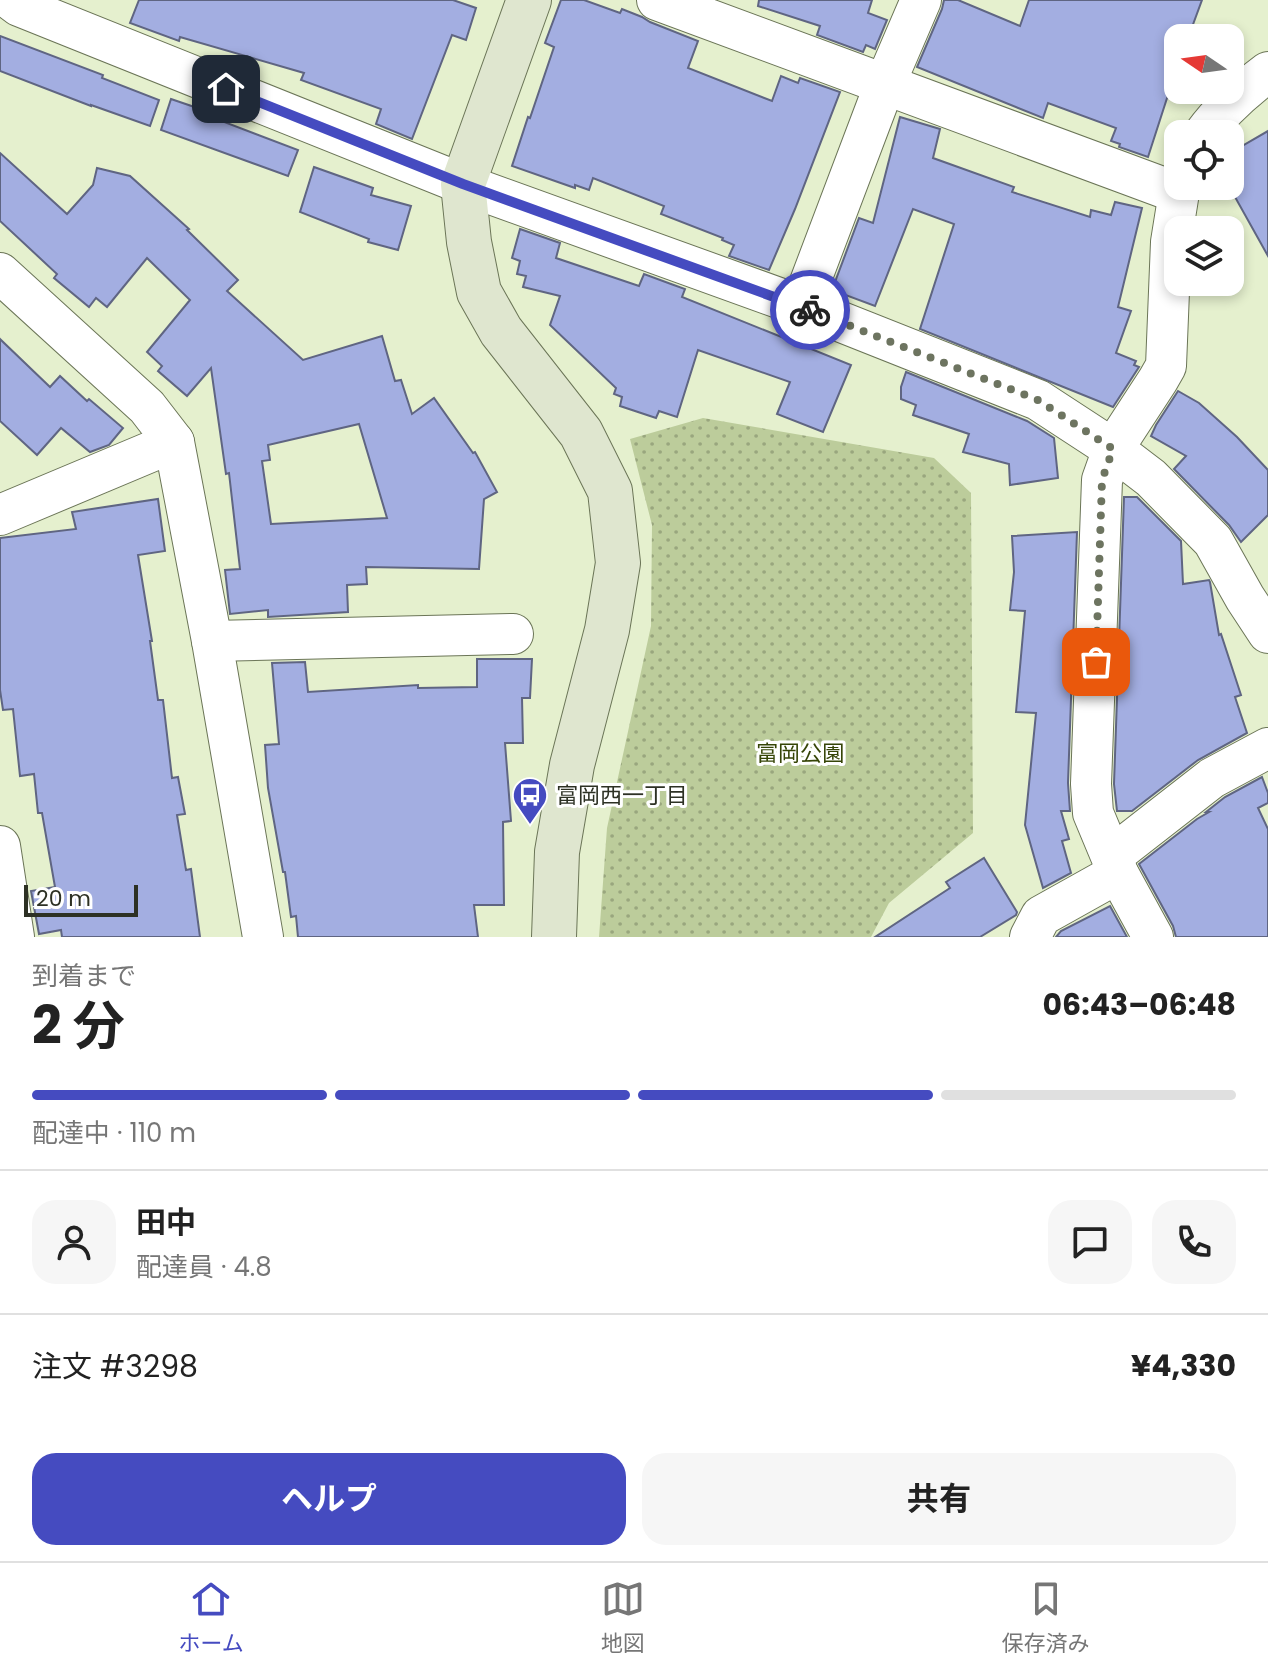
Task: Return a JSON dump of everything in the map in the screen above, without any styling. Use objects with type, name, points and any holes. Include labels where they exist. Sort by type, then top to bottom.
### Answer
[{"type":"street","points":[[529,0],[463,184],[469,242],[479,292],[501,331],[581,433],[610,491],[618,563],[607,630],[570,780],[557,852],[554,937]]},
{"type":"street","points":[[657,0],[1164,184]]},
{"type":"street","points":[[801,306],[885,84],[921,0]]},
{"type":"street","points":[[17,2],[463,184],[801,306],[1038,400],[1151,478],[1213,541],[1268,633]]},
{"type":"street","points":[[1214,120],[1245,89],[1268,72]]},
{"type":"street","points":[[1153,937],[1115,865],[1093,813],[1091,784],[1102,480],[1113,449],[1166,366],[1171,242],[1177,200]]},
{"type":"street","points":[[0,273],[147,407],[174,442],[263,937]]},
{"type":"street","points":[[0,515],[174,442]]},
{"type":"street","points":[[212,641],[513,634]]},
{"type":"street","points":[[1030,937],[1041,916],[1115,865],[1212,778],[1268,748]]},
{"type":"street","points":[[0,846],[14,937]]},
{"type":"green space","name":"富岡公園","points":[[703,418],[934,458],[971,493],[973,833],[889,903],[871,937],[599,937],[607,828],[651,626],[652,525],[630,439]]},
{"type":"building","points":[[139,0],[453,0],[476,8],[466,40],[452,35],[412,139],[376,124],[381,109],[301,80],[304,73],[180,37],[179,41],[130,23]]},
{"type":"building","points":[[561,0],[584,0],[620,13],[622,9],[698,41],[688,68],[772,101],[781,76],[798,83],[800,78],[840,92],[769,270],[729,256],[734,245],[661,214],[664,206],[593,178],[589,190],[575,185],[575,188],[512,166],[554,47],[545,43]]},
{"type":"building","points":[[759,0],[872,0],[868,13],[887,20],[875,49],[866,45],[863,52],[817,35],[820,26],[758,6]]},
{"type":"building","points":[[944,0],[958,0],[1020,26],[1029,0],[1202,0],[1193,24],[1164,24],[1165,104],[1148,157],[1111,141],[1116,128],[1048,103],[1043,118],[917,67]]},
{"type":"building","points":[[0,36],[159,100],[150,126],[0,71]]},
{"type":"building","points":[[171,99],[298,150],[288,176],[161,130]]},
{"type":"building","points":[[900,117],[940,129],[933,158],[1014,187],[1012,192],[1090,217],[1091,210],[1111,215],[1115,202],[1142,208],[1118,307],[1131,311],[1116,353],[1136,361],[1134,365],[1139,367],[1113,407],[920,329],[954,224],[913,209],[875,306],[832,290],[859,218],[873,223]]},
{"type":"building","points":[[1268,131],[1268,256],[1237,200],[1244,200],[1244,145]]},
{"type":"building","points":[[0,153],[67,214],[93,185],[97,168],[130,176],[189,229],[238,280],[227,291],[303,360],[382,336],[395,381],[401,380],[412,414],[434,398],[475,452],[497,492],[484,499],[479,569],[366,567],[367,584],[347,585],[348,612],[268,617],[268,610],[230,614],[225,570],[240,569],[229,473],[226,474],[211,368],[187,396],[158,371],[162,366],[147,352],[190,300],[147,258],[107,307],[96,298],[89,307],[54,278],[57,274],[0,221]],"holes":[[[359,424],[387,518],[271,524],[262,461],[270,460],[268,445]]]},
{"type":"building","points":[[314,167],[373,188],[371,195],[411,206],[398,250],[368,242],[369,239],[300,212]]},
{"type":"building","points":[[520,229],[560,243],[556,258],[639,286],[644,274],[685,289],[682,297],[851,365],[823,432],[777,414],[790,382],[698,350],[677,417],[659,411],[656,418],[620,406],[622,397],[614,394],[616,388],[550,325],[560,296],[523,287],[526,276],[517,274],[520,261],[512,258]]},
{"type":"building","points":[[0,339],[50,387],[60,376],[123,428],[109,445],[90,452],[61,428],[37,455],[0,421]]},
{"type":"building","points":[[906,372],[1027,421],[1054,438],[1058,478],[1010,485],[1009,464],[963,452],[969,434],[913,415],[916,405],[901,399]]},
{"type":"building","points":[[1178,391],[1199,403],[1268,470],[1268,515],[1241,542],[1229,525],[1174,469],[1186,456],[1151,436]]},
{"type":"building","points":[[1124,497],[1137,497],[1181,541],[1183,584],[1209,580],[1219,635],[1241,695],[1235,697],[1247,733],[1198,760],[1132,811],[1117,811],[1114,784]]},
{"type":"building","points":[[158,499],[165,551],[138,555],[158,700],[163,700],[172,778],[178,777],[185,814],[177,815],[186,870],[191,869],[200,937],[62,937],[61,930],[39,934],[31,891],[55,887],[42,813],[38,813],[34,774],[20,776],[13,709],[3,710],[0,690],[0,538],[76,529],[72,512]]},
{"type":"building","points":[[1077,532],[1068,783],[1070,811],[1061,811],[1069,839],[1062,841],[1071,873],[1043,888],[1025,825],[1036,713],[1016,712],[1025,611],[1010,610],[1014,572],[1012,536]]},
{"type":"building","points":[[477,659],[532,659],[530,698],[522,698],[523,743],[505,743],[511,821],[503,822],[504,905],[474,905],[478,937],[298,937],[296,916],[291,917],[268,788],[265,745],[279,744],[272,663],[305,662],[308,692],[418,685],[418,688],[477,687]]},
{"type":"building","points":[[1262,777],[1268,793],[1268,803],[1258,808],[1268,829],[1268,937],[1176,937],[1139,864],[1225,797]]},
{"type":"building","points":[[984,858],[1016,915],[980,937],[875,937],[950,888],[946,882]]},
{"type":"building","points":[[1110,906],[1127,937],[1056,937],[1061,931]]},
{"type":"way so far","points":[[810,310],[1038,400],[1113,449],[1102,480],[1096,662]]},
{"type":"place","name":"富岡西一丁目","points":[[530,826]]},
{"type":"route","points":[[226,89],[463,184],[810,310]]}]
